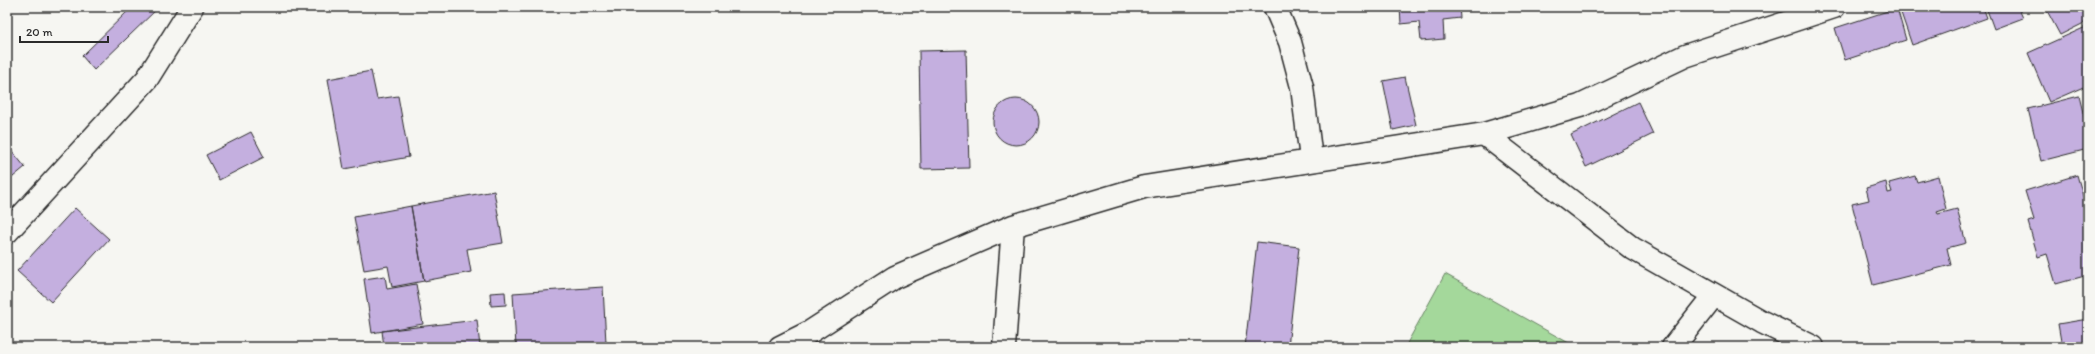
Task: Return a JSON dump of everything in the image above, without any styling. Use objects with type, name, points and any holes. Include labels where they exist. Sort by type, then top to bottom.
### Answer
[{"type":"street","points":[[7,232],[147,79],[192,7]]},
{"type":"street","points":[[1275,7],[1290,42],[1302,87],[1311,160]]},
{"type":"street","points":[[780,347],[810,332],[895,278],[1013,226],[1144,187],[1484,134],[1580,106],[1685,56],[1834,7]]},
{"type":"street","points":[[1484,134],[1632,248],[1762,322],[1813,347]]},
{"type":"street","points":[[1004,347],[1013,226]]},
{"type":"street","points":[[1673,347],[1714,295]]},
{"type":"green space","points":[[1445,274],[1576,347],[1405,347]]},
{"type":"building","points":[[132,7],[159,7],[94,70],[82,56]]},
{"type":"building","points":[[1400,7],[1459,7],[1460,18],[1443,20],[1444,39],[1421,41],[1419,22],[1401,24]]},
{"type":"building","points":[[1899,7],[1983,7],[1987,18],[1912,45]]},
{"type":"building","points":[[1986,7],[2018,7],[2023,18],[1994,29]]},
{"type":"building","points":[[2045,7],[2088,7],[2088,21],[2060,35]]},
{"type":"building","points":[[1897,8],[1906,40],[1845,60],[1835,28]]},
{"type":"building","points":[[2088,26],[2088,85],[2049,102],[2028,53]]},
{"type":"building","points":[[966,50],[969,168],[921,169],[919,51]]},
{"type":"building","points":[[371,71],[377,99],[398,96],[409,157],[344,169],[328,79]]},
{"type":"building","points":[[1405,77],[1416,125],[1393,130],[1383,81]]},
{"type":"building","points":[[2079,96],[2088,133],[2088,149],[2041,161],[2028,109]]},
{"type":"building","points":[[1016,99],[1029,103],[1035,109],[1039,122],[1035,135],[1029,141],[1016,145],[1003,141],[997,135],[993,122],[997,109],[1003,103]]},
{"type":"building","points":[[1638,102],[1653,134],[1586,167],[1571,135]]},
{"type":"building","points":[[251,132],[264,157],[219,180],[206,155]]},
{"type":"building","points":[[7,145],[25,167],[7,182]]},
{"type":"building","points":[[2077,175],[2088,213],[2088,275],[2056,284],[2047,254],[2038,257],[2028,222],[2034,220],[2025,191]]},
{"type":"building","points":[[1915,176],[1917,182],[1938,176],[1946,209],[1937,212],[1938,214],[1957,209],[1966,243],[1947,248],[1951,265],[1873,285],[1852,204],[1869,200],[1866,188],[1886,182],[1888,193],[1892,192],[1889,183]]},
{"type":"building","points":[[494,191],[503,243],[467,249],[471,272],[424,281],[411,206]]},
{"type":"building","points":[[411,206],[424,281],[392,287],[388,266],[364,270],[354,217]]},
{"type":"building","points":[[75,208],[109,239],[51,302],[17,271]]},
{"type":"building","points":[[1257,242],[1299,247],[1288,347],[1245,347]]},
{"type":"building","points":[[385,276],[387,289],[416,284],[423,324],[372,333],[364,279]]},
{"type":"building","points":[[603,287],[606,343],[516,347],[513,293]]},
{"type":"building","points":[[505,292],[506,305],[491,306],[490,293]]},
{"type":"building","points":[[2088,319],[2088,347],[2062,347],[2058,324]]},
{"type":"building","points":[[477,320],[480,347],[384,347],[382,331]]}]
